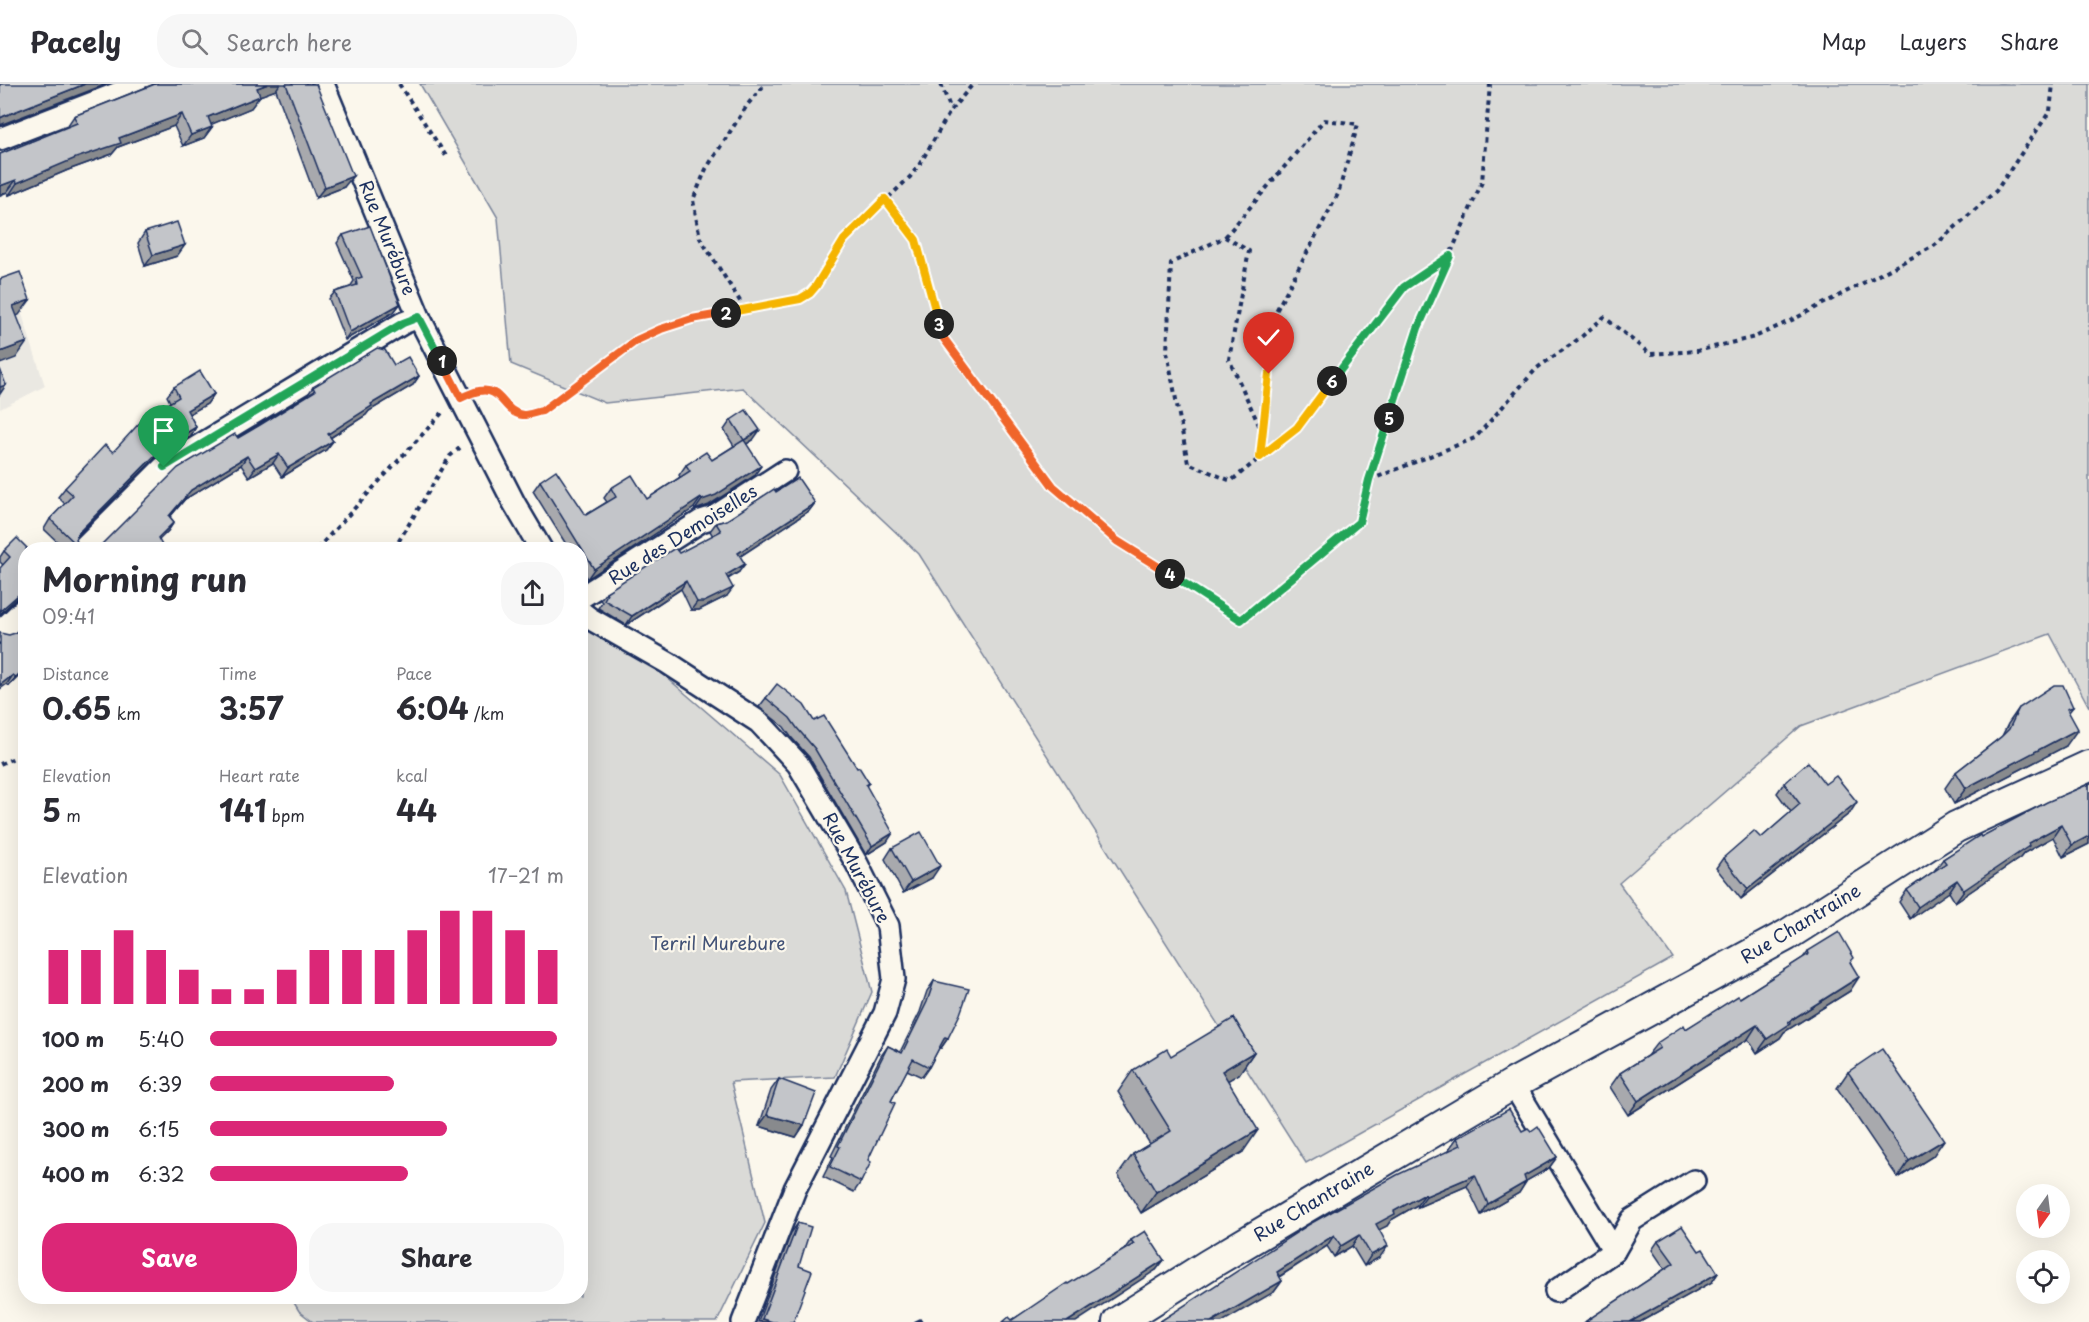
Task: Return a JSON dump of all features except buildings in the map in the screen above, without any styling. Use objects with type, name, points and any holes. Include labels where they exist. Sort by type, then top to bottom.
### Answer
[{"type":"street","points":[[0,139],[142,84]]},
{"type":"street","name":"Rue Murébure","points":[[323,84],[419,317],[514,503],[537,542]]},
{"type":"street","points":[[89,542],[164,467],[403,323],[419,317]]},
{"type":"street","name":"Rue des Demoiselles","points":[[588,593],[785,471]]},
{"type":"street","points":[[0,632],[18,615]]},
{"type":"street","name":"Rue Murébure","points":[[588,617],[668,663],[759,722],[798,764],[857,864],[888,926],[894,979],[885,1013],[795,1189],[743,1322]]},
{"type":"street","name":"Rue Chantraine","points":[[1118,1322],[1208,1264],[1513,1084],[1787,935],[1956,827],[2089,766]]},
{"type":"street","points":[[1513,1084],[1614,1251]]},
{"type":"street","points":[[1556,1292],[1614,1251],[1632,1220],[1694,1181]]},
{"type":"path","points":[[399,84],[446,156]]},
{"type":"path","points":[[745,309],[700,238],[693,200],[706,169],[748,104],[765,84]]},
{"type":"path","points":[[941,84],[951,110]]},
{"type":"path","points":[[323,542],[443,412],[461,398],[480,390],[490,390],[500,395],[511,411],[523,415],[542,411],[637,340],[661,329],[692,319],[800,299],[810,293],[844,240],[910,177],[951,110],[973,84]]},
{"type":"path","points":[[885,199],[916,240],[942,336],[1053,486],[1117,541],[1241,620],[1359,522],[1369,480],[1418,328],[1482,182],[1490,84]]},
{"type":"path","points":[[1369,480],[1475,438],[1537,368],[1580,338],[1604,317],[1650,354],[1696,351],[1755,337],[1934,246],[1996,191],[2050,111],[2053,84]]},
{"type":"path","points":[[1260,457],[1275,313],[1338,194],[1358,124],[1324,120],[1225,237],[1171,263],[1167,352],[1188,463],[1231,481],[1297,428],[1404,287],[1450,256]]},
{"type":"path","points":[[1225,237],[1249,251],[1229,359],[1263,434]]},
{"type":"path","points":[[398,542],[450,456],[479,434]]},
{"type":"path","points":[[0,764],[18,756]]},
{"type":"shaded area","points":[[10,277],[45,386],[0,409],[0,280]]},
{"type":"green space","points":[[420,84],[2089,84],[2089,707],[2050,634],[1801,726],[1619,883],[1673,958],[1306,1163],[919,554],[743,388],[605,403],[511,364],[498,218]]},
{"type":"green space","name":"Terril Murebure","points":[[588,629],[658,670],[780,775],[846,891],[872,992],[835,1077],[731,1082],[765,1223],[717,1322],[313,1322],[299,1311],[295,1304],[588,1304]]},
{"type":"route","points":[[164,467],[403,323],[419,317],[461,398],[480,390],[490,390],[500,395],[511,411],[523,415],[542,411],[637,340],[661,329],[692,319],[800,299],[810,293],[844,240],[885,199],[916,240],[942,336],[1053,486],[1117,541],[1241,620],[1359,522],[1369,480],[1418,328],[1450,256],[1404,287],[1297,428],[1260,457],[1269,374]]}]
